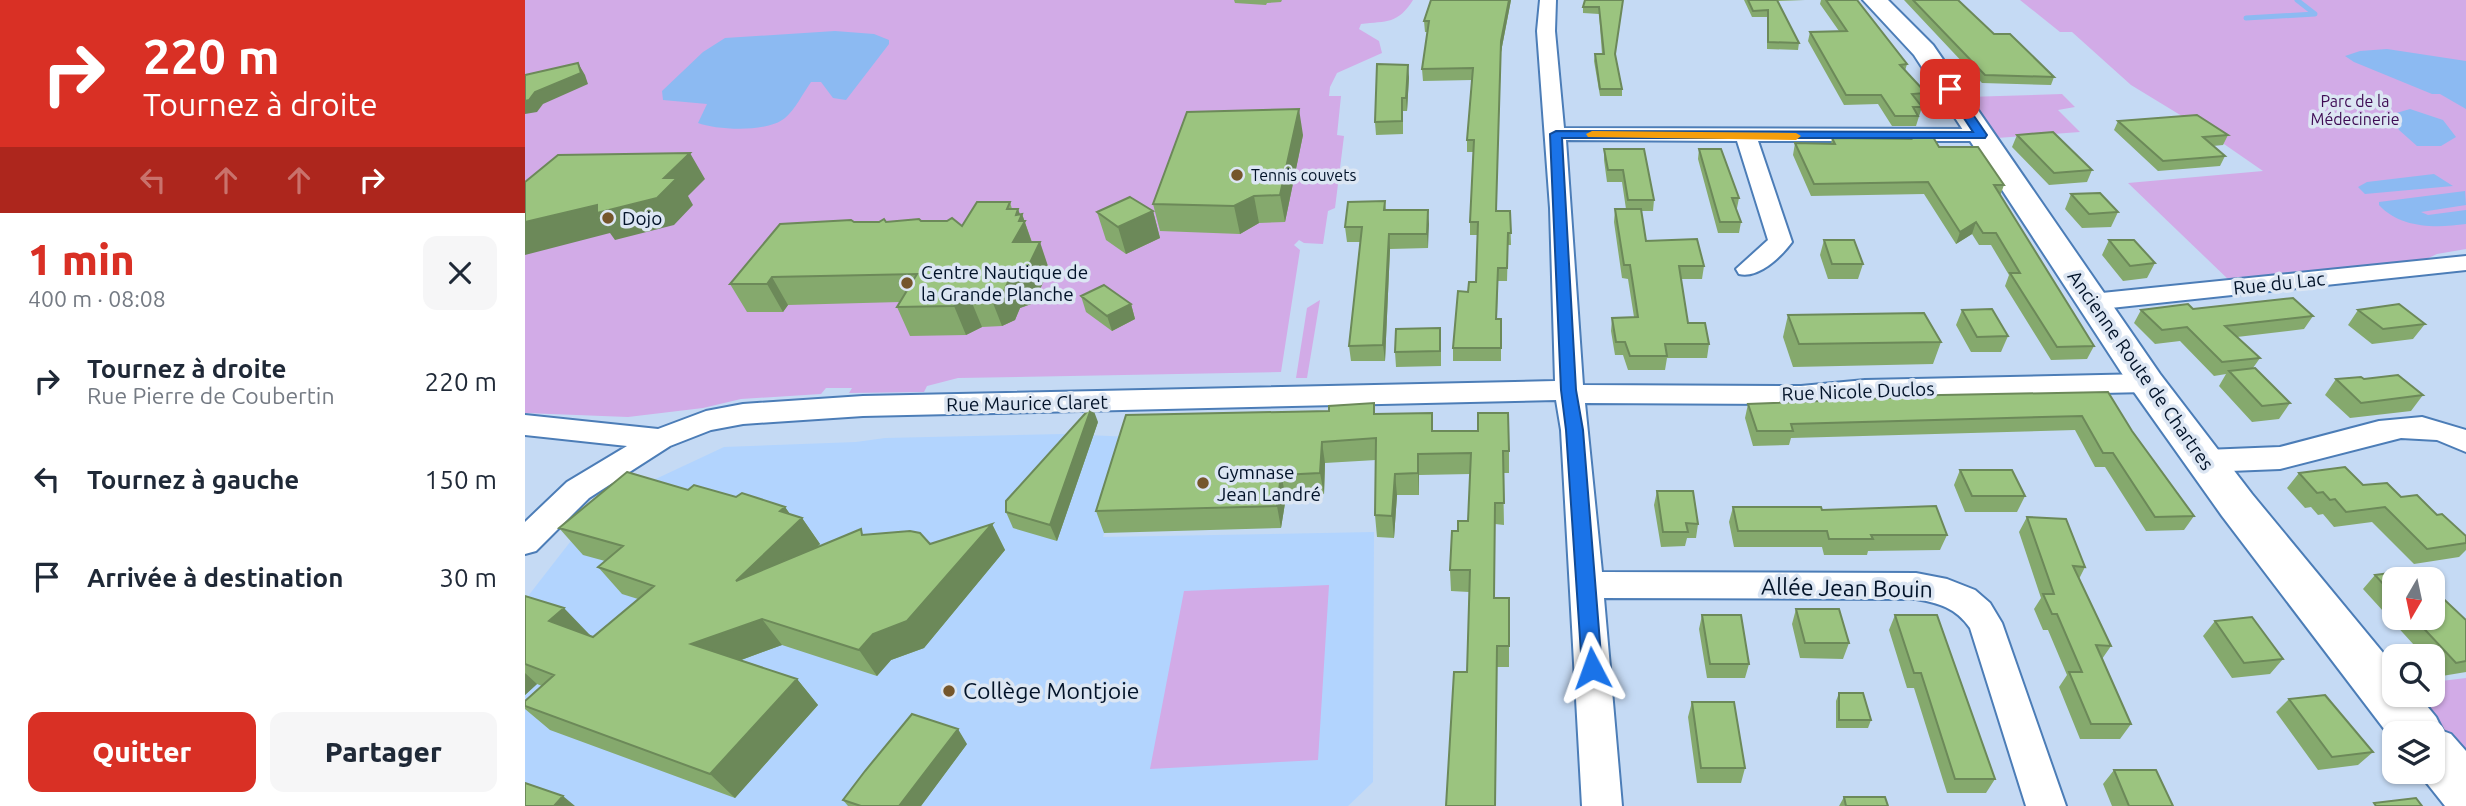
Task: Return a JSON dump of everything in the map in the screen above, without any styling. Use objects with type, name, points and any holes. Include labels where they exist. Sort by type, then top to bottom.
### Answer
[{"type":"main road","name":"Ancienne Route de Chartres","points":[[1875,0],[1924,50],[2147,383],[2204,461],[2409,721]]},
{"type":"main road","points":[[2445,766],[2466,791]]},
{"type":"street","points":[[1548,0],[1546,31],[1556,134],[1569,392],[1575,430],[1602,806]]},
{"type":"street","points":[[1556,134],[1981,135]]},
{"type":"street","points":[[1747,136],[1780,242],[1748,270]]},
{"type":"street","name":"Rue du Lac","points":[[2092,302],[2466,263]]},
{"type":"street","name":"Rue Nicole Duclos","points":[[1569,392],[1801,395],[1865,389],[2147,383]]},
{"type":"street","name":"Rue Maurice Claret","points":[[525,542],[578,490],[660,439],[706,421],[772,410],[1569,392]]},
{"type":"street","points":[[525,425],[660,439]]},
{"type":"street","points":[[2204,461],[2289,457],[2410,425],[2446,433],[2466,442]]},
{"type":"street","name":"Allée Jean Bouin","points":[[1586,585],[1916,586],[1947,591],[1967,600],[1985,623],[2046,806]]},
{"type":"shaded area","points":[[835,31],[874,34],[889,40],[889,44],[846,100],[833,98],[821,82],[811,82],[785,118],[766,126],[742,129],[698,123],[707,104],[663,100],[662,91],[703,52],[725,38]]},
{"type":"shaded area","points":[[2387,49],[2466,61],[2466,109],[2440,94],[2432,94],[2345,56],[2360,51]]},
{"type":"shaded area","points":[[2410,109],[2443,120],[2456,137],[2441,146],[2417,146],[2399,130],[2393,114]]},
{"type":"shaded area","points":[[2434,174],[2453,186],[2365,194],[2358,187],[2367,182]]},
{"type":"shaded area","points":[[2465,191],[2466,205],[2421,212],[2428,215],[2466,210],[2466,224],[2432,226],[2409,223],[2388,213],[2379,205],[2379,202]]},
{"type":"shaded area","name":"Collège Montjoie","points":[[1063,434],[1133,437],[1103,537],[1374,532],[1373,782],[1348,806],[525,806],[525,600],[598,506],[724,447],[856,442],[885,438]]},
{"type":"green space","points":[[525,0],[1413,0],[1408,8],[1391,20],[1361,24],[1359,29],[1379,41],[1382,53],[1337,73],[1330,87],[1329,96],[1341,96],[1337,135],[1344,136],[1335,208],[1328,211],[1323,244],[1304,243],[1299,240],[1294,245],[1300,250],[1281,372],[958,378],[927,386],[924,392],[849,393],[852,388],[826,388],[821,394],[741,399],[703,408],[628,417],[525,413]]},
{"type":"green space","name":"Parc de la Médecinerie","points":[[2020,0],[2466,0],[2466,249],[2437,254],[2424,260],[2231,282],[2128,183],[2263,171],[2195,124],[2131,85],[2072,32],[2060,32]]},
{"type":"green space","points":[[2062,94],[2075,107],[2058,110],[2080,132],[1997,138],[1966,97]]},
{"type":"green space","points":[[1320,300],[1307,378],[1296,378],[1307,308]]},
{"type":"green space","points":[[1329,585],[1318,760],[1150,769],[1184,591]]},
{"type":"green space","points":[[2466,678],[2466,757],[2445,732],[2445,721],[2435,721],[2423,707],[2445,707],[2445,681]]},
{"type":"building","points":[[1431,0],[1509,0],[1501,41],[1496,211],[1510,211],[1511,233],[1508,233],[1507,268],[1498,268],[1496,319],[1501,319],[1501,348],[1453,348],[1458,291],[1468,292],[1469,282],[1476,282],[1478,222],[1470,222],[1474,140],[1467,140],[1473,68],[1422,69],[1429,21],[1424,21]]},
{"type":"building","points":[[1585,0],[1623,0],[1615,54],[1622,89],[1600,89],[1595,54],[1604,54],[1599,7],[1583,7]]},
{"type":"building","points":[[1748,0],[1777,0],[1799,43],[1768,42],[1768,10],[1753,11]]},
{"type":"building","points":[[1826,0],[1857,0],[1907,64],[1900,65],[1926,93],[1912,94],[1922,107],[1913,107],[1918,116],[1895,116],[1881,95],[1846,95],[1810,32],[1847,31]]},
{"type":"building","points":[[1913,0],[1958,0],[1994,34],[2010,34],[2054,77],[1985,75]]},
{"type":"building","points":[[578,63],[581,73],[535,92],[525,101],[525,75]]},
{"type":"building","points":[[1377,64],[1408,65],[1406,98],[1402,98],[1402,121],[1375,122]]},
{"type":"building","points":[[1299,109],[1280,195],[1254,196],[1234,206],[1153,204],[1187,112]]},
{"type":"building","points":[[2197,115],[2228,135],[2203,137],[2225,156],[2163,161],[2118,121]]},
{"type":"building","points":[[1906,132],[1930,132],[1939,147],[1978,147],[2004,185],[1994,185],[2094,346],[2057,347],[2010,273],[2020,273],[1996,233],[1983,233],[1976,222],[1960,232],[1928,182],[1814,184],[1795,143],[1835,144],[1832,138],[1911,139]]},
{"type":"building","points":[[2053,132],[2092,170],[2054,173],[2017,135]]},
{"type":"building","points":[[1604,149],[1644,149],[1654,200],[1628,200],[1623,170],[1608,170]]},
{"type":"building","points":[[1699,149],[1721,149],[1739,198],[1732,198],[1741,222],[1720,222]]},
{"type":"building","points":[[690,153],[664,178],[677,178],[657,198],[597,213],[597,205],[525,222],[525,182],[558,155]]},
{"type":"building","points":[[2100,193],[2118,212],[2089,214],[2071,194]]},
{"type":"building","points":[[1130,197],[1153,211],[1118,227],[1097,212]]},
{"type":"building","points":[[1385,201],[1384,210],[1428,210],[1427,234],[1389,234],[1383,345],[1349,346],[1362,227],[1345,227],[1348,202]]},
{"type":"building","points":[[977,202],[1010,202],[1007,209],[1018,209],[1016,215],[1022,214],[1019,221],[1025,221],[1013,242],[1040,242],[1024,275],[1009,280],[1004,291],[991,298],[970,298],[954,306],[897,307],[917,274],[772,277],[767,284],[730,284],[780,224],[851,220],[879,222],[884,219],[886,222],[919,219],[947,221],[952,218],[962,226]]},
{"type":"building","points":[[1615,209],[1641,209],[1646,241],[1697,239],[1704,266],[1679,266],[1688,323],[1705,323],[1709,344],[1665,344],[1667,356],[1630,356],[1625,342],[1616,342],[1612,318],[1638,317],[1630,265],[1624,265]]},
{"type":"building","points":[[1824,240],[1854,240],[1863,264],[1832,264]]},
{"type":"building","points":[[2109,240],[2134,240],[2155,263],[2130,266]]},
{"type":"building","points":[[1104,285],[1131,304],[1107,316],[1081,296]]},
{"type":"building","points":[[2293,298],[2313,316],[2225,326],[2260,358],[2222,362],[2187,327],[2162,330],[2141,310],[2188,304],[2193,309]]},
{"type":"building","points":[[2399,304],[2425,324],[2383,329],[2358,310]]},
{"type":"building","points":[[1992,309],[2008,336],[1977,337],[1962,310]]},
{"type":"building","points":[[1924,313],[1941,342],[1799,344],[1788,315]]},
{"type":"building","points":[[1440,328],[1440,351],[1395,352],[1396,329]]},
{"type":"building","points":[[2255,368],[2290,403],[2262,406],[2229,371]]},
{"type":"building","points":[[2398,375],[2423,395],[2361,403],[2336,379],[2364,379]]},
{"type":"building","points":[[2108,392],[2132,431],[2194,516],[2155,517],[2113,453],[2103,453],[2082,416],[1791,424],[1793,431],[1757,431],[1748,404],[1890,398],[1889,396]]},
{"type":"building","points":[[1374,403],[1374,414],[1432,413],[1432,431],[1478,431],[1478,413],[1508,413],[1509,451],[1503,451],[1504,503],[1495,503],[1494,598],[1509,598],[1509,646],[1497,646],[1495,806],[1446,806],[1454,672],[1467,672],[1470,570],[1450,570],[1452,531],[1458,531],[1458,521],[1468,521],[1471,453],[1418,454],[1418,473],[1395,474],[1392,516],[1375,515],[1376,438],[1322,442],[1320,473],[1281,475],[1277,506],[1096,511],[1126,415],[1329,411],[1329,406]]},
{"type":"building","points":[[1092,406],[1050,525],[1006,512],[1006,501]]},
{"type":"building","points":[[2345,467],[2363,485],[2387,483],[2401,497],[2417,495],[2437,515],[2442,514],[2466,536],[2466,543],[2427,549],[2385,507],[2346,512],[2335,499],[2330,500],[2323,492],[2317,493],[2299,473]]},
{"type":"building","points":[[1960,470],[2012,470],[2025,496],[1972,496]]},
{"type":"building","points":[[627,472],[688,490],[694,485],[736,497],[742,493],[785,507],[780,511],[802,518],[736,581],[861,529],[862,535],[910,531],[920,533],[930,544],[992,524],[907,621],[873,634],[859,650],[762,619],[691,644],[797,679],[710,774],[525,706],[525,701],[554,675],[525,664],[525,596],[564,608],[549,621],[593,637],[654,586],[598,567],[623,546],[559,528]]},
{"type":"building","points":[[1657,491],[1693,491],[1698,524],[1686,523],[1688,532],[1663,532]]},
{"type":"building","points":[[1936,506],[1947,535],[1871,535],[1873,539],[1829,539],[1827,531],[1738,531],[1733,507],[1821,507],[1822,510]]},
{"type":"building","points":[[2027,517],[2066,519],[2085,567],[2073,566],[2111,646],[2096,645],[2131,724],[2091,724],[2069,672],[2082,672],[2057,614],[2052,614],[2043,594],[2054,594]]},
{"type":"building","points":[[2445,600],[2466,620],[2466,661],[2456,663],[2445,651],[2445,644],[2438,644],[2425,630],[2445,630]]},
{"type":"building","points":[[1796,609],[1839,609],[1849,643],[1805,643]]},
{"type":"building","points":[[1702,615],[1741,615],[1749,664],[1710,664]]},
{"type":"building","points":[[1895,615],[1937,615],[1995,779],[1955,779],[1921,673],[1914,673]]},
{"type":"building","points":[[2252,617],[2283,659],[2244,663],[2215,621]]},
{"type":"building","points":[[1839,693],[1863,693],[1871,720],[1839,720]]},
{"type":"building","points":[[2325,695],[2373,752],[2332,757],[2289,699]]},
{"type":"building","points":[[1692,702],[1734,702],[1745,768],[1701,768]]},
{"type":"building","points":[[912,714],[958,729],[899,806],[861,806],[843,800],[865,771]]},
{"type":"building","points":[[2114,770],[2156,770],[2173,806],[2129,806]]},
{"type":"building","points":[[525,783],[563,796],[554,806],[525,806]]},
{"type":"building","points":[[1844,797],[1885,797],[1888,806],[1846,806]]},
{"type":"building","points":[[2416,798],[2422,806],[2376,806],[2374,803]]},
{"type":"waterway","points":[[2246,18],[2315,14],[2297,0]]},
{"type":"slow traffic","points":[[1592,134],[1796,136]]},
{"type":"place","name":"Tennis couvets","points":[[1237,175]]},
{"type":"place","name":"Dojo","points":[[608,218]]},
{"type":"place","name":"Centre Nautique de la Grande Planche","points":[[907,283]]},
{"type":"place","name":"Gymnase Jean Landré","points":[[1203,483]]},
{"type":"place","name":"Collège Montjoie","points":[[949,691]]},
{"type":"route","points":[[1592,668],[1575,430],[1569,390],[1556,134],[1981,135],[1950,89]]}]
